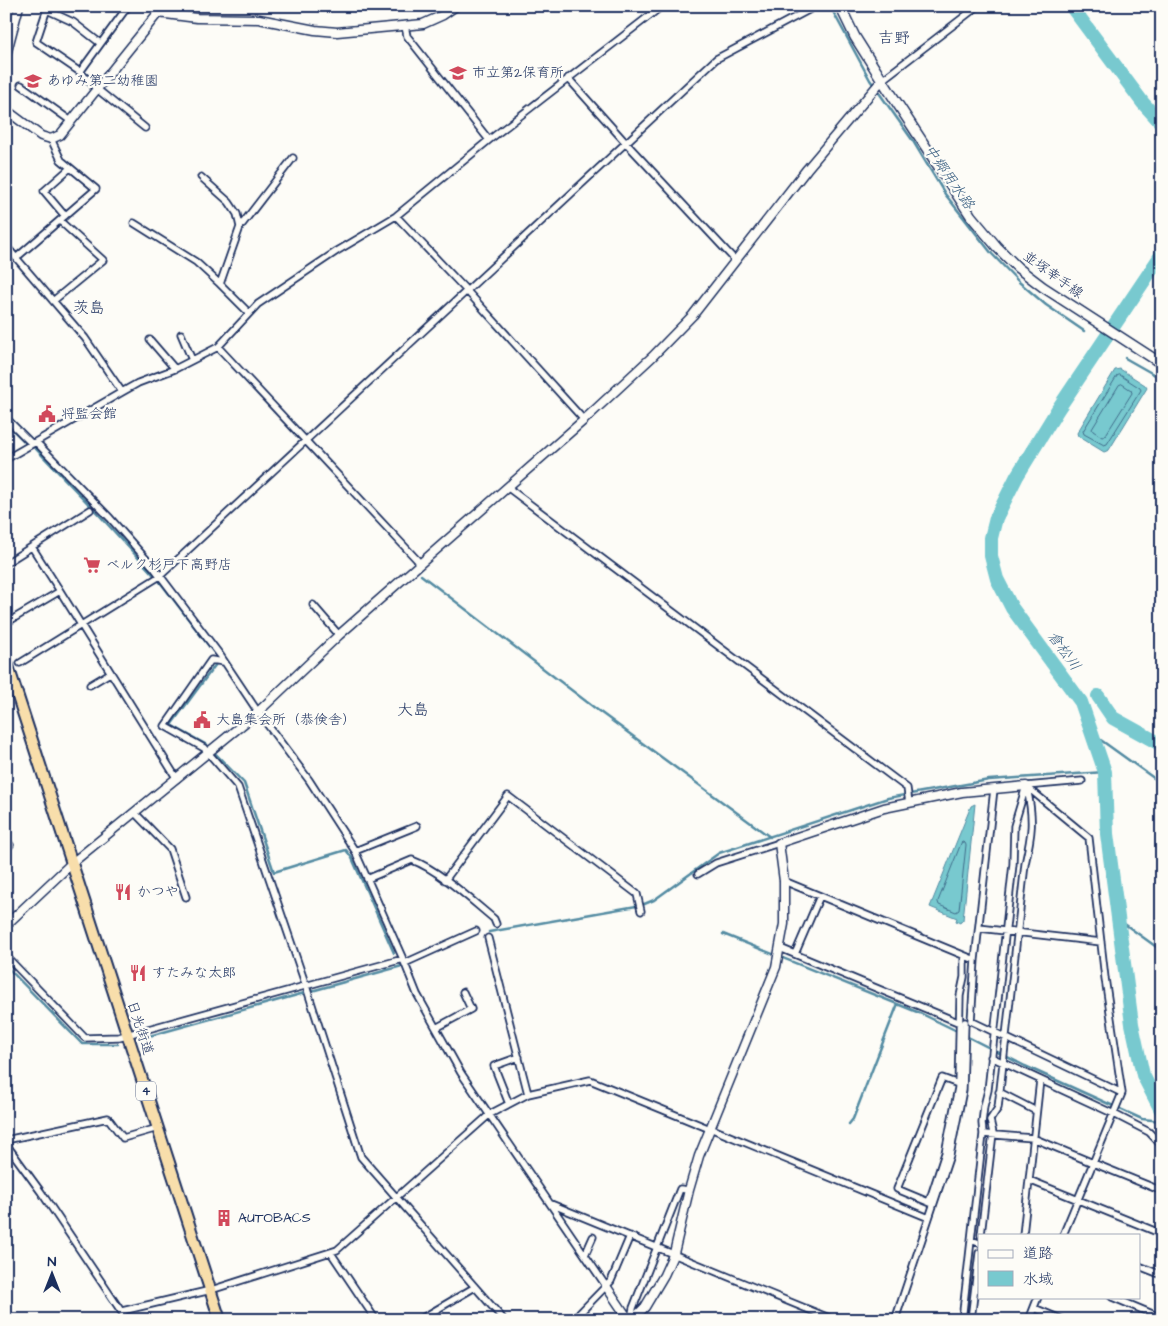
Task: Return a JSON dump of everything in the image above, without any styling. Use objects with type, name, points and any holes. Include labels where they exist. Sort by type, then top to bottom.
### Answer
[{"type":"highway","name":"日光街道","points":[[6,660],[220,1320]]},
{"type":"main road","name":"並塚幸手線","points":[[840,6],[855,37],[882,80],[971,216],[997,247],[1018,268],[1162,364]]},
{"type":"street","points":[[6,55],[19,6]]},
{"type":"street","points":[[6,110],[41,136],[51,139],[60,136],[158,13],[197,18],[259,20],[332,31],[405,26],[432,20],[456,6]]},
{"type":"street","points":[[6,459],[138,383],[174,369],[218,347],[258,304],[396,216],[489,140],[662,6]]},
{"type":"street","points":[[20,663],[160,576],[716,59],[816,6]]},
{"type":"street","points":[[6,924],[72,863],[258,712],[339,635],[584,420],[667,342],[693,315],[807,168],[882,80],[978,6]]},
{"type":"street","points":[[80,72],[126,7]]},
{"type":"street","points":[[100,43],[74,22],[47,8],[36,42],[80,72],[97,89],[146,128]]},
{"type":"street","points":[[405,26],[407,36],[489,140]]},
{"type":"street","points":[[568,78],[735,260]]},
{"type":"street","points":[[21,85],[71,121]]},
{"type":"street","points":[[16,258],[96,189],[61,160],[51,139]]},
{"type":"street","points":[[220,284],[240,227],[293,158]]},
{"type":"street","points":[[65,216],[44,191],[70,168]]},
{"type":"street","points":[[201,177],[229,202],[237,214],[240,227]]},
{"type":"street","points":[[396,216],[584,420]]},
{"type":"street","points":[[53,301],[103,260],[60,221]]},
{"type":"street","points":[[134,223],[196,262],[248,313]]},
{"type":"street","points":[[6,246],[85,338],[122,392]]},
{"type":"street","points":[[181,334],[192,360]]},
{"type":"street","points":[[150,340],[174,369]]},
{"type":"street","points":[[218,347],[420,563]]},
{"type":"street","points":[[6,418],[110,518],[160,576],[309,780],[355,852],[417,994],[461,1072],[631,1320]]},
{"type":"street","points":[[507,487],[907,788],[909,803]]},
{"type":"street","points":[[6,563],[90,510]]},
{"type":"street","points":[[32,547],[177,779]]},
{"type":"street","points":[[6,623],[60,592]]},
{"type":"street","points":[[313,605],[339,635]]},
{"type":"street","points":[[224,662],[211,660],[165,726],[204,748],[238,787],[306,986],[361,1157],[504,1320]]},
{"type":"street","points":[[90,685],[110,672]]},
{"type":"street","points":[[698,874],[716,863],[884,808],[962,792],[1082,781]]},
{"type":"street","points":[[962,1320],[983,1134],[982,1123],[988,1090],[1013,864],[1014,826],[1026,786]]},
{"type":"street","points":[[981,1234],[992,1133],[990,1120],[998,1108],[1025,864],[1032,830],[1031,807],[1026,786]]},
{"type":"street","points":[[1026,786],[1089,838],[1122,1093],[1064,1234]]},
{"type":"street","points":[[895,1320],[929,1218],[945,1153],[958,1084],[965,1022],[980,928],[994,788]]},
{"type":"street","points":[[445,880],[508,796],[637,894],[641,911]]},
{"type":"street","points":[[135,812],[170,849],[186,897]]},
{"type":"street","points":[[355,852],[417,826]]},
{"type":"street","points":[[6,839],[10,845],[6,849]]},
{"type":"street","points":[[631,1320],[645,1307],[664,1275],[674,1253],[699,1156],[776,967],[784,924],[784,881],[779,843]]},
{"type":"street","points":[[367,879],[412,860],[420,863],[445,880],[494,919],[496,924]]},
{"type":"street","points":[[784,881],[975,960]]},
{"type":"street","points":[[796,954],[820,896]]},
{"type":"street","points":[[980,928],[1101,942]]},
{"type":"street","points":[[6,956],[85,1038],[119,1037],[404,961],[476,931]]},
{"type":"street","points":[[488,938],[528,1094]]},
{"type":"street","points":[[780,948],[965,1022],[994,1031],[1122,1093]]},
{"type":"street","points":[[932,1203],[950,1155],[963,1090],[965,1022],[960,996],[964,977],[964,956]]},
{"type":"street","points":[[436,1028],[471,1009],[462,992]]},
{"type":"street","points":[[991,1057],[1149,1132],[1162,1146]]},
{"type":"street","points":[[509,1104],[494,1066],[519,1058]]},
{"type":"street","points":[[932,1203],[897,1189],[942,1078],[958,1084]]},
{"type":"street","points":[[122,1311],[211,1290],[337,1250],[490,1114],[528,1094],[590,1080],[929,1218]]},
{"type":"street","points":[[1022,1234],[1040,1080]]},
{"type":"street","points":[[999,1092],[1036,1111]]},
{"type":"street","points":[[984,1106],[998,1108]]},
{"type":"street","points":[[127,1320],[6,1142],[108,1118],[123,1138],[158,1128]]},
{"type":"street","points":[[983,1134],[992,1133],[1033,1138],[1162,1191]]},
{"type":"street","points":[[1029,1180],[1162,1234]]},
{"type":"street","points":[[631,1320],[633,1308],[680,1189],[689,1190]]},
{"type":"street","points":[[550,1204],[674,1253],[834,1320]]},
{"type":"street","points":[[573,1320],[611,1281],[630,1236]]},
{"type":"street","points":[[585,1255],[593,1237]]},
{"type":"street","points":[[971,1240],[978,1243]]},
{"type":"street","points":[[331,1252],[376,1320]]},
{"type":"street","points":[[971,1320],[978,1260]]},
{"type":"street","points":[[1140,1266],[1162,1275]]},
{"type":"street","points":[[419,1320],[475,1287]]},
{"type":"street","points":[[1029,1320],[1038,1298]]},
{"type":"street","points":[[1114,1298],[1162,1318]]},
{"type":"street","points":[[1034,1308],[1063,1320]]},
{"type":"water","points":[[1120,369],[1147,388],[1109,450],[1104,452],[1078,436],[1077,433],[1115,370]]},
{"type":"water","points":[[975,804],[963,920],[960,923],[956,921],[957,918],[930,907],[971,806]]},
{"type":"waterway","name":"中郷用水路","points":[[830,6],[870,80],[913,141],[945,194],[992,254],[1019,282],[1046,305],[1084,331]]},
{"type":"waterway","name":"倉松川","points":[[1071,6],[1143,103],[1162,124]]},
{"type":"waterway","name":"倉松川","points":[[1162,254],[1058,409],[1017,476],[996,518],[991,538],[991,556],[997,579],[1012,608],[1081,702],[1105,772],[1107,834],[1132,1024],[1143,1075],[1162,1112]]},
{"type":"waterway","name":"中郷用水路","points":[[1125,358],[1162,379]]},
{"type":"waterway","points":[[6,423],[27,444],[35,448],[160,582],[218,658],[216,664],[171,725],[207,745],[244,783],[274,872],[346,850],[352,858],[394,953]]},
{"type":"waterway","points":[[421,575],[600,712],[770,837]]},
{"type":"waterway","points":[[1098,696],[1113,718],[1162,745]]},
{"type":"waterway","points":[[1091,733],[1162,784]]},
{"type":"waterway","points":[[489,932],[642,905],[654,900],[719,853],[888,798],[989,780],[1105,772]]},
{"type":"waterway","points":[[1119,920],[1162,951]]},
{"type":"waterway","points":[[723,934],[922,1014],[959,1032]]},
{"type":"waterway","points":[[6,966],[82,1044],[118,1044]]},
{"type":"waterway","points":[[142,1038],[402,966]]},
{"type":"waterway","points":[[849,1124],[853,1119],[897,1006]]},
{"type":"waterway","points":[[966,1036],[1025,1066],[1142,1119],[1162,1121]]},
{"type":"place","name":"市立第2保育所","points":[[458,73]]},
{"type":"place","name":"あゆみ第二幼稚園","points":[[33,81]]},
{"type":"place","name":"将監会館","points":[[47,414]]},
{"type":"place","name":"ベルク杉戸下高野店","points":[[92,565]]},
{"type":"place","name":"大島集会所（恭倹舎）","points":[[202,720]]},
{"type":"place","name":"かつや","points":[[123,892]]},
{"type":"place","name":"すたみな太郎","points":[[138,973]]},
{"type":"place","name":"AUTOBACS","points":[[224,1218]]},
{"type":"district","name":"吉野","points":[[894,38]]},
{"type":"district","name":"茨島","points":[[89,308]]},
{"type":"district","name":"大島","points":[[413,710]]}]
